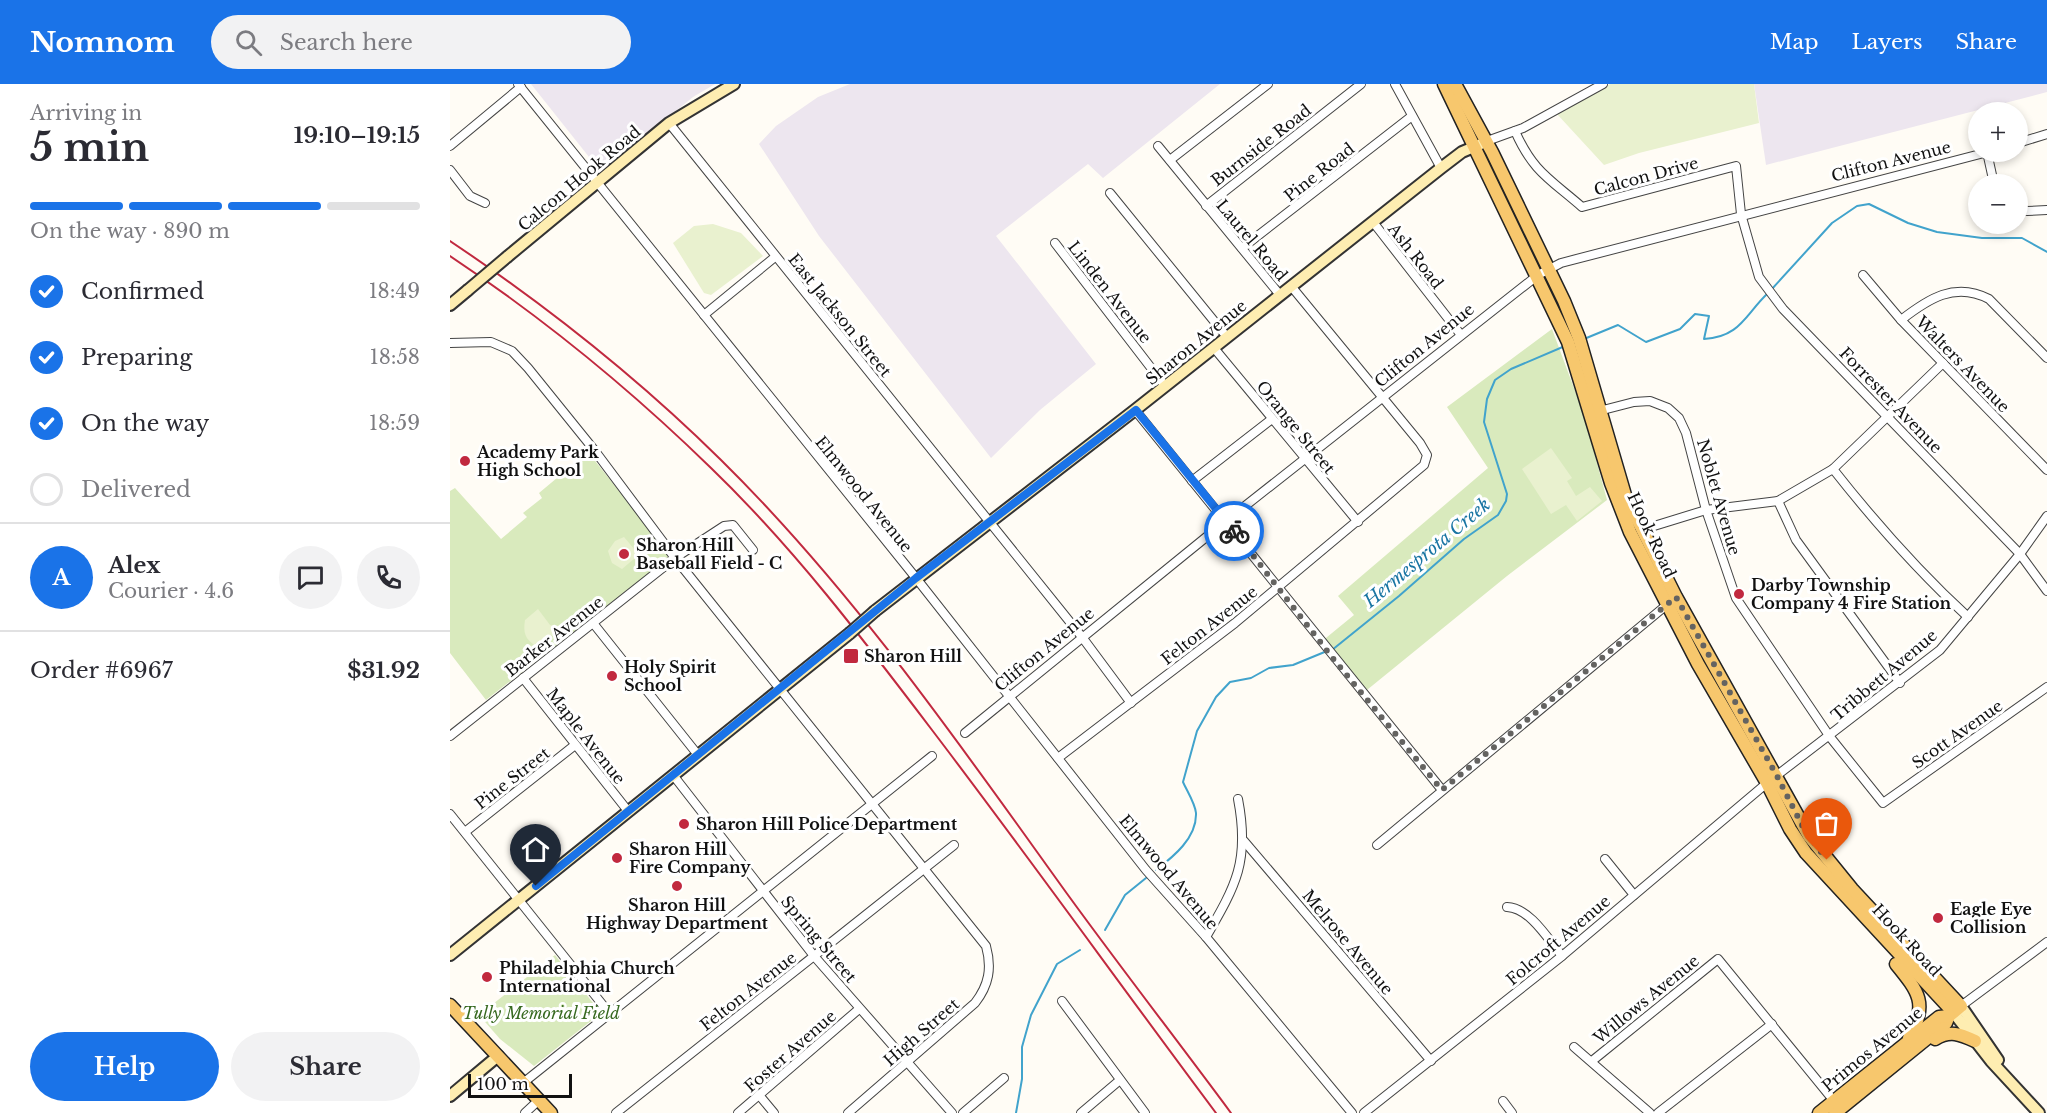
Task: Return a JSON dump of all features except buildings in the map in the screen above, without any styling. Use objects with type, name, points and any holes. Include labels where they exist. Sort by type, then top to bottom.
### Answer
[{"type":"main road","name":"Hook Road","points":[[1444,84],[1473,147],[1543,272]]},
{"type":"main road","name":"Hook Road","points":[[1455,84],[1486,141],[1574,343],[1599,411],[1617,471],[1671,601]]},
{"type":"main road","name":"Hook Road","points":[[1574,343],[1619,507],[1772,780],[1815,846],[1954,1011]]},
{"type":"main road","name":"Hook Road","points":[[1772,780],[1790,829],[1806,853],[1875,930],[1954,1011]]},
{"type":"main road","points":[[1875,930],[1918,995],[1920,1014],[1910,1047]]},
{"type":"main road","points":[[450,1005],[550,1113]]},
{"type":"main road","name":"Primos Avenue","points":[[1819,1113],[1840,1108],[1910,1047],[1946,1023],[1954,1011]]},
{"type":"main road","points":[[1910,1047],[1948,1033],[1975,1041]]},
{"type":"street","name":"Calcon Hook Road","points":[[450,305],[669,123],[734,84]]},
{"type":"street","points":[[1170,160],[1268,84]]},
{"type":"street","name":"Burnside Road","points":[[1206,206],[1361,84]]},
{"type":"street","points":[[1395,84],[1441,168]]},
{"type":"street","points":[[1486,141],[1515,131],[1603,84]]},
{"type":"street","points":[[450,146],[520,86]]},
{"type":"street","name":"Elmwood Avenue","points":[[520,86],[916,578],[1146,870],[1206,937],[1352,1113]]},
{"type":"street","name":"Pine Road","points":[[1242,248],[1412,116]]},
{"type":"street","name":"East Jackson Street","points":[[669,123],[1082,637],[1131,703]]},
{"type":"street","name":"Calcon Drive","points":[[1515,131],[1525,153],[1540,174],[1582,207],[1736,166],[1741,214]]},
{"type":"street","points":[[2028,140],[2047,134]]},
{"type":"street","name":"Sharon Avenue","points":[[450,955],[916,578],[1136,410],[1441,168],[1486,141]]},
{"type":"street","name":"Laurel Road","points":[[1158,146],[1280,295]]},
{"type":"street","name":"Clifton Avenue","points":[[965,733],[1226,521],[1543,272],[1561,263],[1741,214],[1968,157]]},
{"type":"street","points":[[450,170],[470,196],[485,203]]},
{"type":"street","points":[[1110,194],[1227,337]]},
{"type":"street","points":[[2028,211],[2047,210]]},
{"type":"street","name":"Forrester Avenue","points":[[1741,214],[1759,277],[1783,309],[1890,417],[2020,554],[2047,591]]},
{"type":"street","name":"Ash Road","points":[[1372,222],[1461,335]]},
{"type":"street","name":"Linden Avenue","points":[[1055,243],[1165,386]]},
{"type":"street","points":[[704,315],[775,257]]},
{"type":"street","name":"Walters Avenue","points":[[1863,275],[1901,320],[2047,470]]},
{"type":"street","name":"Laurel Road","points":[[1291,286],[1420,443],[1427,455],[1426,462]]},
{"type":"street","points":[[1901,320],[1922,303],[1944,293],[1978,293],[1989,299],[2047,358]]},
{"type":"street","points":[[450,342],[491,342],[512,351],[595,451],[675,558],[925,868]]},
{"type":"street","name":"Orange Street","points":[[1214,348],[1304,460],[1358,522]]},
{"type":"street","points":[[1641,530],[1706,510],[1778,501],[1833,469],[1890,417],[1943,363]]},
{"type":"street","name":"Noblet Avenue","points":[[1599,411],[1642,401],[1663,405],[1674,412],[1686,433],[1706,510],[1736,598],[1830,737],[1883,803]]},
{"type":"street","points":[[1136,410],[1279,586],[1335,661],[1442,790]]},
{"type":"street","points":[[1192,481],[1272,419]]},
{"type":"street","name":"Felton Avenue","points":[[1058,758],[1279,586],[1416,474],[1426,462]]},
{"type":"street","points":[[1833,469],[1861,504],[1942,593],[1968,616]]},
{"type":"street","points":[[1778,501],[1796,540],[1900,682]]},
{"type":"street","name":"Tribbett Avenue","points":[[1772,780],[1940,650],[2020,554],[2047,516]]},
{"type":"street","name":"Barker Avenue","points":[[450,736],[675,558],[729,524],[733,525],[753,550]]},
{"type":"street","points":[[1377,845],[1671,601]]},
{"type":"street","points":[[593,623],[698,755]]},
{"type":"street","name":"Maple Avenue","points":[[523,678],[628,811]]},
{"type":"street","name":"Scott Avenue","points":[[1883,803],[2047,687]]},
{"type":"street","name":"Pine Street","points":[[465,832],[575,745]]},
{"type":"street","points":[[523,1083],[932,756]]},
{"type":"street","name":"Spring Street","points":[[673,775],[814,956],[952,1113]]},
{"type":"street","name":"Folcroft Avenue","points":[[1364,1113],[1562,956],[1772,780]]},
{"type":"street","points":[[1206,937],[1232,893],[1243,856],[1244,841],[1238,799]]},
{"type":"street","points":[[450,814],[610,1014]]},
{"type":"street","name":"Melrose Avenue","points":[[1244,841],[1431,1060]]},
{"type":"street","name":"Felton Avenue","points":[[616,1113],[954,845]]},
{"type":"street","points":[[1605,859],[1634,895]]},
{"type":"street","name":"High Street","points":[[848,1113],[981,995],[988,980],[989,958],[986,946],[925,868]]},
{"type":"street","points":[[1508,907],[1520,909],[1562,956]]},
{"type":"street","name":"Primos Avenue","points":[[1954,1011],[2047,942]]},
{"type":"street","name":"Willows Avenue","points":[[1592,1061],[1718,959],[1772,1024]]},
{"type":"street","points":[[1062,1001],[1145,1113]]},
{"type":"street","name":"Foster Avenue","points":[[738,1113],[859,1009]]},
{"type":"street","points":[[1954,1011],[1975,1041],[2008,1076]]},
{"type":"street","points":[[1954,1011],[2039,1113]]},
{"type":"street","points":[[1658,1113],[1772,1024],[1840,1108]]},
{"type":"street","points":[[1574,1047],[1650,1113]]},
{"type":"street","points":[[450,1096],[498,1056]]},
{"type":"street","points":[[963,1113],[1004,1078]]},
{"type":"street","points":[[1081,1113],[1120,1080]]},
{"type":"street","points":[[759,1095],[774,1113]]},
{"type":"street","points":[[525,1113],[539,1101]]},
{"type":"street","points":[[1503,1101],[1512,1113]]},
{"type":"shaded area","points":[[531,84],[715,84],[693,97],[601,172]]},
{"type":"shaded area","points":[[850,84],[1220,84],[1103,178],[1088,164],[996,236],[1096,364],[1040,410],[991,458],[819,236],[759,144],[776,126],[818,97]]},
{"type":"shaded area","points":[[1754,84],[2047,84],[2047,92],[2009,102],[1968,102],[1968,113],[1766,165]]},
{"type":"green space","points":[[1610,84],[1754,84],[1759,123],[1639,153],[1604,165],[1557,114]]},
{"type":"green space","points":[[713,224],[741,233],[763,256],[711,295],[704,293],[673,243],[694,226]]},
{"type":"green space","points":[[1552,329],[1584,415],[1607,500],[1507,576],[1362,694],[1321,642],[1354,615],[1338,596],[1488,468],[1447,407]]},
{"type":"green space","points":[[1551,448],[1572,478],[1567,481],[1576,496],[1590,487],[1602,501],[1577,521],[1566,505],[1551,514],[1522,469]]},
{"type":"green space","points":[[588,452],[671,556],[486,700],[450,653],[450,491],[455,488],[501,539],[527,517],[523,513],[542,498],[539,493]]},
{"type":"green space","name":"Sharon Hill Baseball Field - C","points":[[624,537],[635,550],[640,549],[639,558],[635,558],[622,569],[612,563],[608,551],[615,541]]},
{"type":"green space","points":[[538,609],[550,625],[559,627],[556,637],[550,635],[536,646],[527,638],[524,625],[525,620]]},
{"type":"green space","name":"Tully Memorial Field","points":[[555,955],[601,1013],[534,1066],[500,1039],[479,1015]]},
{"type":"waterway","name":"Hermesprota Creek","points":[[1771,290],[1832,223],[1857,206],[1869,204],[1908,223],[1937,232],[1982,238],[2022,238],[2047,252]]},
{"type":"waterway","name":"Hermesprota Creek","points":[[1584,339],[1618,325],[1646,342],[1680,329],[1695,314],[1709,316],[1704,339],[1716,337],[1726,334],[1741,324],[1767,294]]},
{"type":"waterway","name":"Hermesprota Creek","points":[[1332,650],[1464,539],[1498,515],[1506,501],[1507,494],[1484,422],[1487,399],[1495,380],[1511,369],[1565,346]]},
{"type":"waterway","name":"Hermesprota Creek","points":[[1156,870],[1183,846],[1193,831],[1196,813],[1193,801],[1183,782],[1197,731],[1216,697],[1230,682],[1251,678],[1269,668],[1293,665],[1327,651]]},
{"type":"waterway","name":"Hermesprota Creek","points":[[1105,930],[1125,895],[1146,878]]},
{"type":"waterway","name":"Hermesprota Creek","points":[[1016,1113],[1022,1079],[1022,1047],[1031,1015],[1057,964],[1080,950]]},
{"type":"railway","points":[[450,241],[556,317],[657,400],[721,460],[816,562],[904,670],[1231,1113]]},
{"type":"railway","points":[[450,256],[552,329],[649,410],[711,468],[770,529],[826,594],[906,696],[1216,1113]]},
{"type":"way so far","points":[[1234,531],[1335,661],[1442,790],[1676,597],[1777,776],[1803,827],[1827,860]]},
{"type":"place","name":"Academy Park High School","points":[[465,461]]},
{"type":"place","name":"Sharon Hill Baseball Field - C","points":[[624,554]]},
{"type":"place","name":"Darby Township Company 4 Fire Station","points":[[1739,594]]},
{"type":"place","name":"Sharon Hill","points":[[851,656]]},
{"type":"place","name":"Holy Spirit School","points":[[612,676]]},
{"type":"place","name":"Sharon Hill Police Department","points":[[684,824]]},
{"type":"place","name":"Sharon Hill Fire Company","points":[[617,858]]},
{"type":"place","name":"Sharon Hill Highway Department","points":[[677,886]]},
{"type":"place","name":"Eagle Eye Collision","points":[[1938,918]]},
{"type":"place","name":"Philadelphia Church International","points":[[487,977]]},
{"type":"route","points":[[536,886],[916,578],[1136,410],[1234,531]]}]
